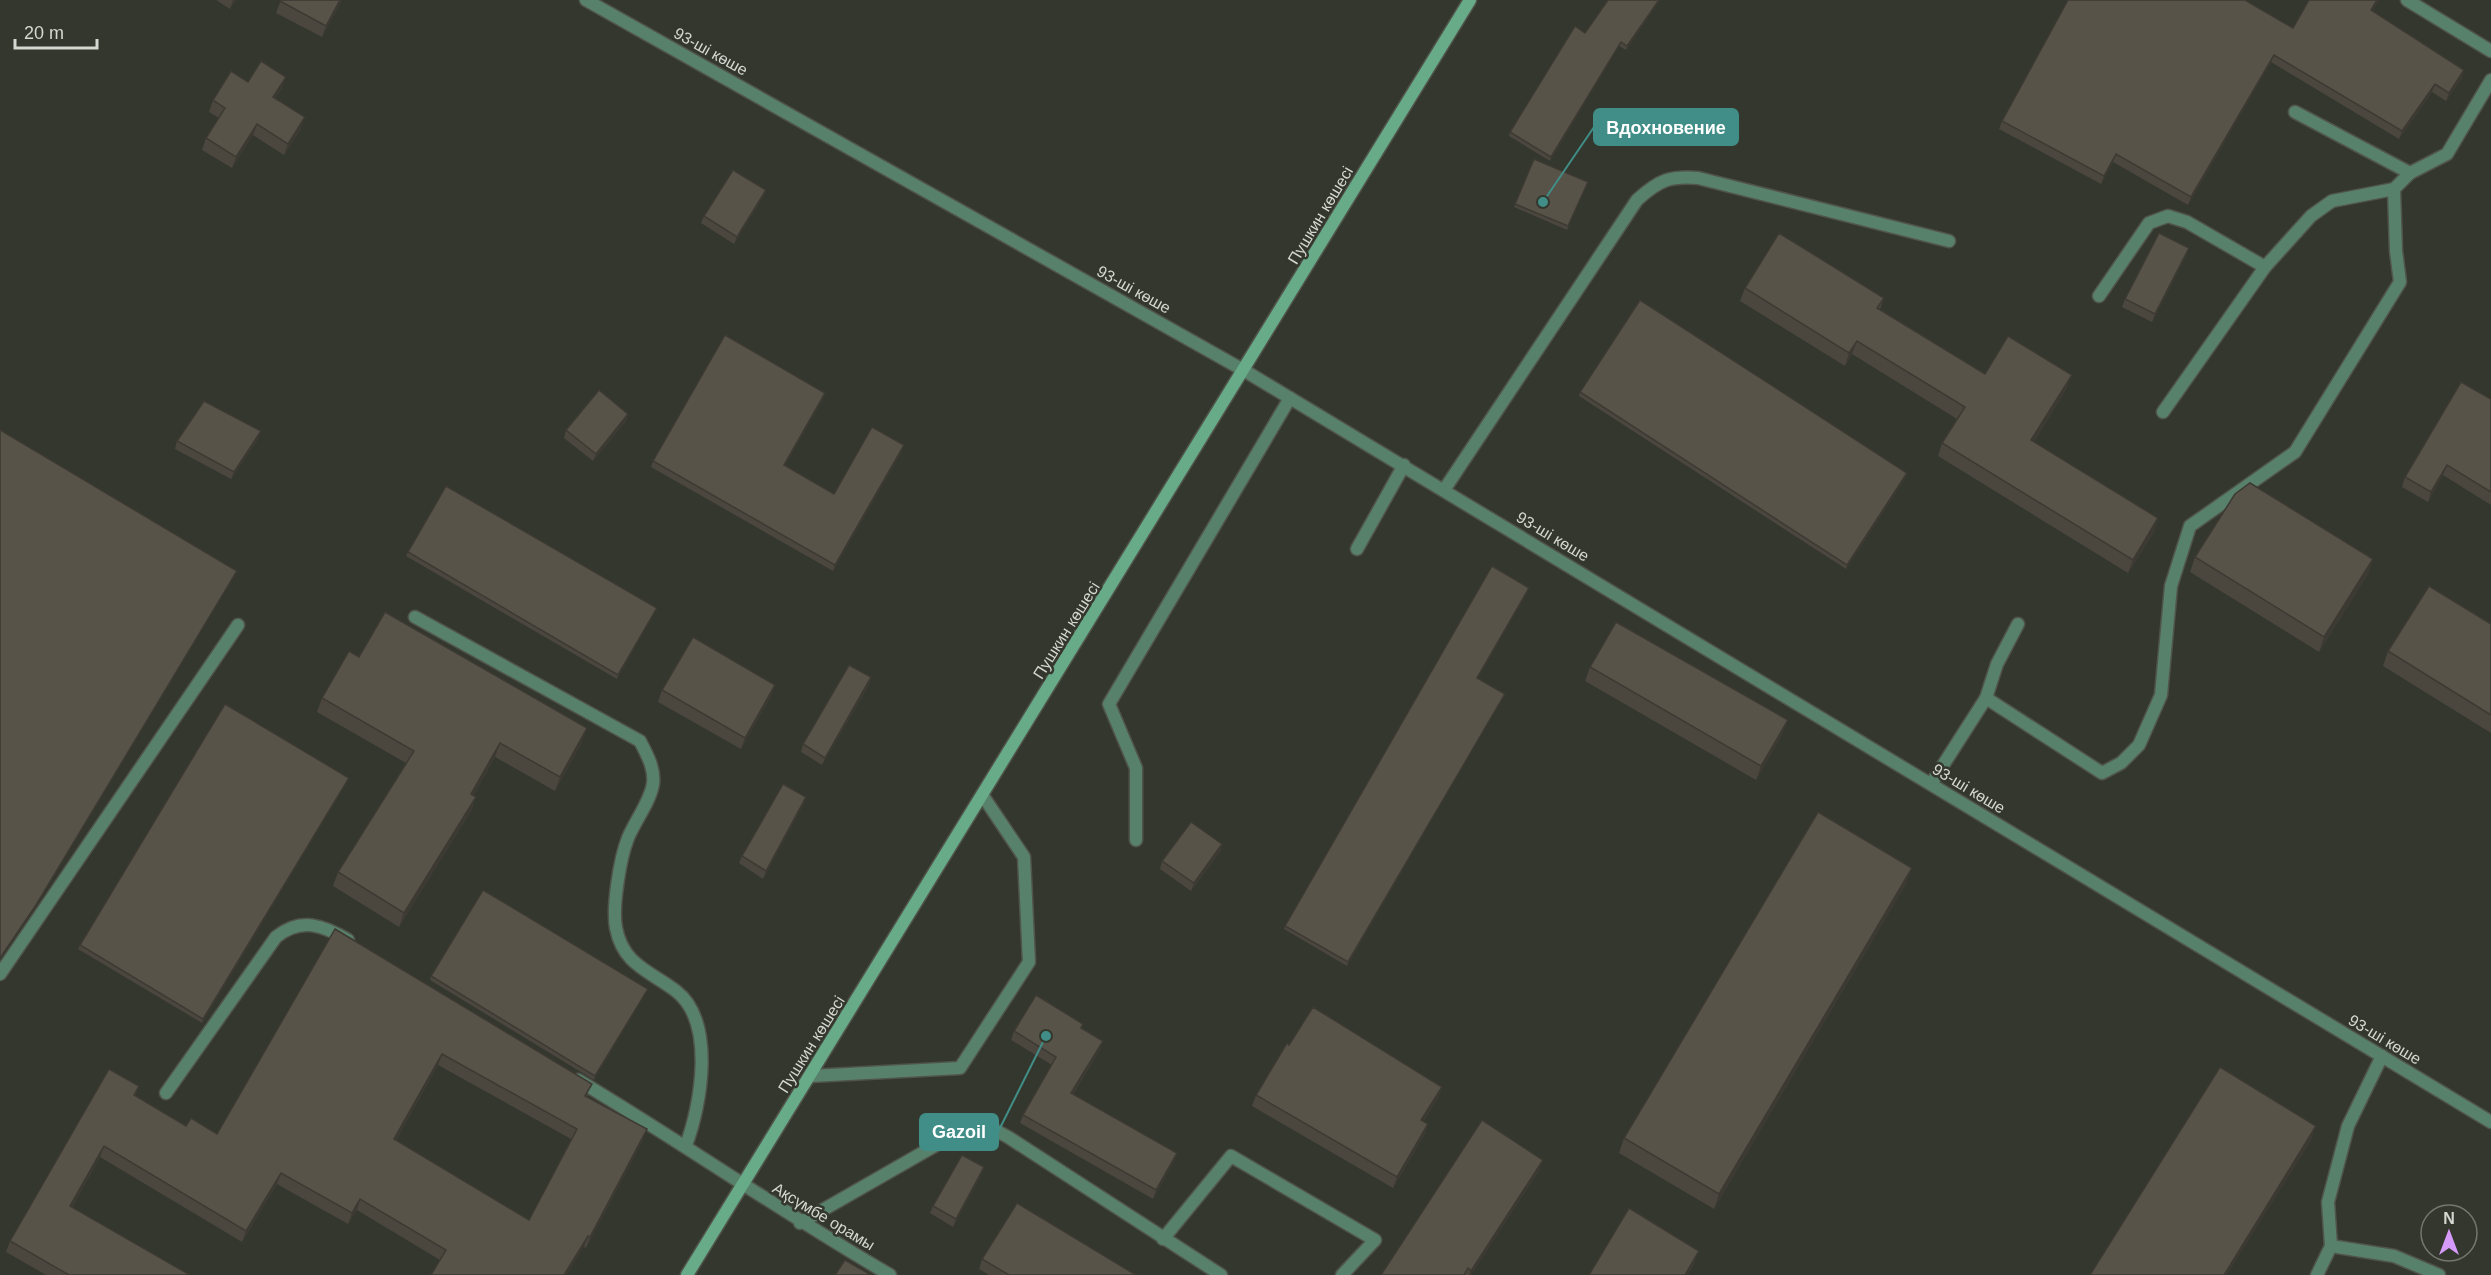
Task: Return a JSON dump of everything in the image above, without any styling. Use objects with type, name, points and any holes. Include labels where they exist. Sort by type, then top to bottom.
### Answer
[{"type":"main road","name":"Пушкин көшесі","points":[[687,1275],[1245,371],[1470,0]]},
{"type":"lane","name":"93-ші көше","points":[[586,0],[1245,371],[2491,1122]]},
{"type":"lane","points":[[2408,0],[2491,51]]},
{"type":"lane","points":[[2163,412],[2265,267],[2311,216],[2332,201],[2394,189],[2410,173],[2446,154],[2491,80]]},
{"type":"lane","points":[[2295,112],[2410,173]]},
{"type":"lane","points":[[1444,490],[1637,201],[1654,184],[1675,177],[1698,178],[1950,241]]},
{"type":"lane","points":[[1986,698],[2103,773],[2121,763],[2139,745],[2161,695],[2171,586],[2190,526],[2295,452],[2382,313],[2400,282],[2396,251],[2394,189]]},
{"type":"lane","points":[[2099,296],[2149,223],[2168,216],[2187,222],[2265,267]]},
{"type":"lane","points":[[1136,840],[1136,768],[1110,704],[1290,398]]},
{"type":"lane","points":[[1357,549],[1404,465]]},
{"type":"lane","points":[[415,617],[640,741],[652,764],[653,785],[627,841],[616,899],[616,927],[622,946],[634,965],[678,992],[694,1012],[701,1080],[698,1113],[687,1145]]},
{"type":"lane","points":[[1931,784],[1986,698],[1997,664],[2018,624]]},
{"type":"lane","points":[[0,974],[238,625]]},
{"type":"lane","points":[[811,1076],[960,1068],[1029,962],[1024,857],[983,796]]},
{"type":"lane","points":[[166,1093],[276,937],[294,925],[306,924],[328,928],[358,947]]},
{"type":"lane","points":[[2317,1275],[2331,1246],[2328,1202],[2348,1126],[2382,1056]]},
{"type":"lane","name":"Ақсүмбе орамы","points":[[564,1071],[687,1145],[741,1185],[800,1223],[890,1275]]},
{"type":"lane","points":[[800,1223],[978,1121],[1008,1137],[1221,1275]]},
{"type":"lane","points":[[1163,1239],[1231,1156],[1375,1240],[1342,1275]]},
{"type":"lane","points":[[2331,1246],[2394,1256],[2439,1275]]},
{"type":"building","points":[[281,0],[340,0],[326,26]]},
{"type":"building","points":[[1608,0],[1659,0],[1627,46],[1621,42],[1551,157],[1510,132],[1575,26],[1585,33]]},
{"type":"building","points":[[2068,0],[2245,0],[2293,28],[2309,0],[2377,0],[2371,10],[2464,70],[2449,93],[2435,84],[2402,131],[2274,55],[2191,197],[2116,154],[2104,176],[2002,121]]},
{"type":"building","points":[[261,61],[286,77],[273,97],[305,117],[288,144],[257,124],[236,157],[206,138],[225,108],[213,100],[231,71],[248,82]]},
{"type":"building","points":[[1534,159],[1588,182],[1568,226],[1515,204]]},
{"type":"building","points":[[733,170],[766,190],[737,237],[704,216]]},
{"type":"building","points":[[1779,233],[1884,298],[1877,308],[1985,374],[2008,336],[2072,375],[2031,440],[2158,518],[2133,560],[1942,443],[1965,407],[1857,341],[1849,353],[1745,288]]},
{"type":"building","points":[[2159,233],[2189,248],[2155,314],[2125,299]]},
{"type":"building","points":[[1640,300],[1907,473],[1847,565],[1580,392]]},
{"type":"building","points":[[725,335],[825,393],[784,465],[834,494],[872,427],[904,445],[835,565],[653,461]]},
{"type":"building","points":[[2461,382],[2491,399],[2491,492],[2447,465],[2431,492],[2405,477]]},
{"type":"building","points":[[599,390],[628,414],[596,454],[566,430]]},
{"type":"building","points":[[204,401],[261,431],[234,472],[177,441]]},
{"type":"building","points":[[0,430],[237,571],[36,905],[0,958]]},
{"type":"building","points":[[2250,483],[2373,559],[2324,637],[2195,557],[2235,494]]},
{"type":"building","points":[[446,486],[657,608],[618,675],[408,552]]},
{"type":"building","points":[[1492,566],[1529,588],[1477,678],[1505,694],[1348,962],[1285,926]]},
{"type":"building","points":[[2429,586],[2491,624],[2491,715],[2388,651]]},
{"type":"building","points":[[385,612],[587,728],[560,777],[500,743],[471,794],[476,797],[404,913],[338,872],[414,751],[322,698],[349,651],[359,657]]},
{"type":"building","points":[[1616,622],[1788,720],[1761,766],[1590,667]]},
{"type":"building","points":[[693,637],[775,685],[745,738],[662,690]]},
{"type":"building","points":[[849,665],[871,677],[825,758],[803,744]]},
{"type":"building","points":[[225,704],[349,778],[203,1019],[80,945]]},
{"type":"building","points":[[783,784],[806,797],[766,871],[742,856]]},
{"type":"building","points":[[1818,812],[1912,868],[1719,1194],[1624,1138]]},
{"type":"building","points":[[1191,822],[1222,844],[1194,883],[1162,861]]},
{"type":"building","points":[[483,890],[648,989],[595,1076],[431,976]]},
{"type":"building","points":[[335,929],[592,1084],[585,1096],[647,1129],[590,1237],[588,1236],[564,1275],[431,1275],[446,1250],[360,1199],[352,1213],[281,1173],[246,1231],[104,1146],[70,1206],[190,1275],[69,1275],[10,1241],[109,1069],[139,1086],[134,1095],[186,1126],[191,1118],[217,1134]],"holes":[[[442,1054],[577,1129],[529,1220],[394,1139]]]},
{"type":"building","points":[[1036,995],[1083,1024],[1081,1028],[1103,1041],[1071,1093],[1177,1153],[1156,1190],[1023,1115],[1056,1057],[1014,1031]]},
{"type":"building","points":[[1313,1007],[1442,1087],[1421,1120],[1428,1124],[1397,1177],[1256,1095],[1287,1043],[1289,1045]]},
{"type":"building","points":[[2220,1067],[2316,1126],[2224,1275],[2090,1275]]},
{"type":"building","points":[[1482,1120],[1543,1160],[1471,1271],[1468,1268],[1464,1275],[1381,1275]]},
{"type":"building","points":[[962,1155],[984,1167],[956,1219],[933,1206]]},
{"type":"building","points":[[1017,1203],[1136,1275],[1009,1275],[982,1259]]},
{"type":"building","points":[[1629,1208],[1699,1251],[1685,1275],[1589,1275]]},
{"type":"building","points":[[845,1260],[871,1275],[835,1275]]},
{"type":"place","name":"Вдохновение","points":[[1543,202]]},
{"type":"place","name":"Gazoil","points":[[1046,1036]]}]
